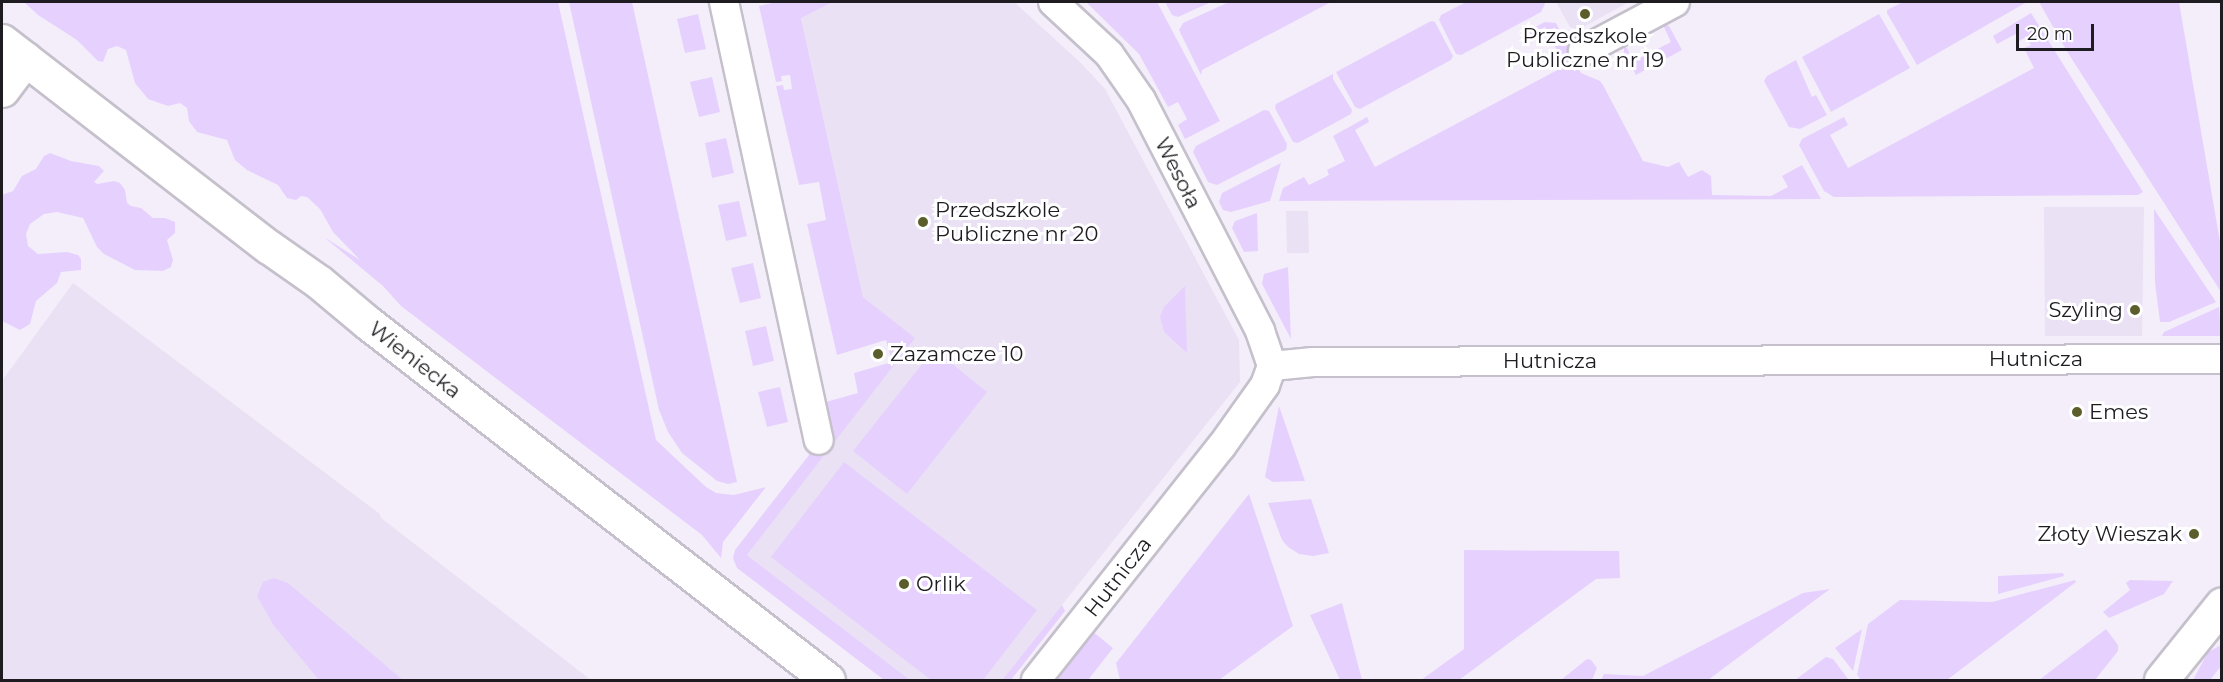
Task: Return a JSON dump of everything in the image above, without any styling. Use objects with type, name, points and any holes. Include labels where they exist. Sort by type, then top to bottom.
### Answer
[{"type":"street","points":[[724,2],[819,440]]},
{"type":"street","name":"Wesoła","points":[[1053,2],[1109,54],[1141,100],[1260,331],[1272,366]]},
{"type":"street","points":[[1583,51],[1675,2]]},
{"type":"street","points":[[2,90],[13,50]]},
{"type":"street","name":"Wieniecka","points":[[13,50],[269,247],[319,282],[368,323],[828,681]]},
{"type":"street","name":"Hutnicza","points":[[1036,681],[1221,447],[1265,385],[1272,366],[1313,362],[2222,359]]},
{"type":"street","points":[[2161,681],[2222,604]]},
{"type":"shaded area","points":[[24,2],[558,2],[656,440],[706,487],[716,493],[734,495],[766,487],[723,542],[721,558],[702,535],[401,306],[383,286],[324,237],[360,260],[333,232],[320,209],[307,197],[301,196],[296,200],[287,198],[278,185],[247,170],[235,160],[227,140],[197,132],[189,121],[187,108],[180,103],[168,106],[148,99],[135,83],[126,50],[117,46],[108,49],[103,62],[98,61],[77,40],[38,15]]},
{"type":"shaded area","points":[[569,2],[632,2],[737,482],[728,484],[717,481],[682,453],[668,432],[659,410]]},
{"type":"shaded area","points":[[777,2],[833,2],[801,18],[863,297],[915,338],[747,555],[910,680],[884,680],[737,568],[733,558],[735,550],[809,455],[807,443],[822,403],[858,393],[854,373],[892,362],[886,340],[837,355],[807,224],[826,220],[819,182],[799,185],[776,86],[783,85],[784,90],[792,89],[790,75],[781,76],[782,81],[776,82],[759,6]]},
{"type":"shaded area","points":[[833,2],[1014,2],[1081,63],[1105,89],[1239,340],[1240,382],[1002,680],[910,680],[747,555],[914,338],[863,297],[801,17]]},
{"type":"shaded area","points":[[1086,2],[1157,2],[1220,121],[1185,139],[1178,125],[1187,119],[1178,102],[1168,107],[1139,54]]},
{"type":"shaded area","points":[[1165,2],[1211,2],[1178,17],[1172,15]]},
{"type":"shaded area","points":[[1229,2],[1331,2],[1202,70],[1201,75],[1179,30],[1183,23]]},
{"type":"shaded area","points":[[1466,2],[1543,2],[1545,4],[1541,12],[1461,55],[1456,54],[1439,20],[1441,15]]},
{"type":"shaded area","name":"Przedszkole Publiczne nr 19","points":[[1556,2],[1629,2],[1578,30],[1570,27]]},
{"type":"shaded area","points":[[1903,2],[2027,2],[1917,65],[1887,13],[1887,10]]},
{"type":"shaded area","points":[[2039,2],[2179,2],[2221,248],[2221,292],[2068,53]]},
{"type":"shaded area","points":[[2031,13],[2143,192],[2138,195],[1834,197],[1824,191],[1799,145],[1802,139],[1844,117],[1848,125],[1830,135],[1848,168],[2034,68],[2024,48],[2031,45],[2026,37],[2019,41],[2016,34],[1997,44],[1993,36]]},
{"type":"shaded area","points":[[698,14],[706,49],[685,53],[677,19]]},
{"type":"shaded area","points":[[1879,14],[1910,68],[1831,112],[1802,57]]},
{"type":"shaded area","points":[[1431,21],[1435,22],[1453,56],[1451,60],[1360,109],[1355,107],[1336,72]]},
{"type":"shaded area","points":[[1545,22],[1556,23],[1581,73],[1600,81],[1603,85],[1643,161],[1668,167],[1679,162],[1688,177],[1702,170],[1711,176],[1712,195],[1771,196],[1788,187],[1782,176],[1802,165],[1821,199],[1279,201],[1283,188],[1304,177],[1309,185],[1329,175],[1327,170],[1345,161],[1333,136],[1367,117],[1369,122],[1355,130],[1375,167],[1565,66],[1545,27],[1526,37],[1523,33]]},
{"type":"shaded area","points":[[1662,23],[1669,26],[1682,50],[1636,75],[1624,52],[1624,43],[1634,61],[1671,42]]},
{"type":"shaded area","points":[[1796,60],[1812,97],[1816,95],[1827,115],[1800,129],[1789,127],[1764,81],[1767,76]]},
{"type":"shaded area","points":[[1333,74],[1333,79],[1352,110],[1351,114],[1298,143],[1293,142],[1275,108],[1276,104]]},
{"type":"shaded area","points":[[712,77],[720,112],[699,117],[690,82]]},
{"type":"shaded area","points":[[1264,110],[1269,111],[1287,144],[1286,150],[1217,185],[1208,182],[1193,152],[1196,146]]},
{"type":"shaded area","points":[[726,138],[734,173],[712,178],[705,143]]},
{"type":"shaded area","points":[[50,153],[71,161],[99,166],[104,171],[94,182],[97,184],[114,181],[120,183],[125,190],[127,203],[131,206],[141,208],[153,218],[165,218],[175,222],[175,233],[167,240],[173,260],[171,267],[163,271],[135,270],[104,254],[97,247],[83,218],[57,212],[44,214],[30,224],[26,234],[28,246],[38,254],[67,252],[78,255],[81,259],[81,270],[61,272],[57,283],[36,301],[30,324],[20,330],[2,321],[2,195],[13,191],[22,176],[36,169],[44,156]]},
{"type":"shaded area","points":[[1281,163],[1270,201],[1231,212],[1223,210],[1219,202],[1222,193]]},
{"type":"shaded area","points":[[739,201],[747,236],[726,241],[718,205]]},
{"type":"shaded area","points":[[2044,207],[2144,207],[2142,336],[2045,336]]},
{"type":"shaded area","points":[[2154,209],[2216,302],[2169,322],[2160,322],[2155,283]]},
{"type":"shaded area","points":[[1286,211],[1308,211],[1309,253],[1287,253]]},
{"type":"shaded area","points":[[1257,213],[1258,251],[1244,252],[1232,228],[1235,221]]},
{"type":"shaded area","points":[[753,263],[761,298],[740,303],[731,268]]},
{"type":"shaded area","points":[[1288,267],[1291,339],[1262,284],[1264,274]]},
{"type":"shaded area","points":[[73,283],[380,514],[381,518],[591,680],[2,680],[2,381]]},
{"type":"shaded area","points":[[1185,286],[1187,353],[1164,332],[1160,317],[1164,307]]},
{"type":"shaded area","points":[[2219,307],[2221,336],[2162,336],[2164,332]]},
{"type":"shaded area","points":[[766,326],[774,361],[753,366],[745,331]]},
{"type":"shaded area","points":[[934,349],[987,392],[907,494],[853,451]]},
{"type":"shaded area","points":[[780,387],[788,422],[767,427],[758,392]]},
{"type":"shaded area","points":[[1279,406],[1305,481],[1273,482],[1265,477]]},
{"type":"shaded area","name":"Orlik","points":[[844,462],[1037,610],[983,680],[931,680],[771,557]]},
{"type":"shaded area","points":[[1249,494],[1293,626],[1219,680],[1120,680],[1116,663]]},
{"type":"shaded area","points":[[1311,499],[1329,553],[1313,556],[1299,554],[1282,540],[1268,503]]},
{"type":"shaded area","points":[[1464,550],[1619,551],[1620,578],[1596,579],[1459,680],[1421,680],[1464,649]]},
{"type":"shaded area","points":[[2063,573],[2064,576],[1998,594],[1998,576]]},
{"type":"shaded area","points":[[274,578],[288,583],[403,680],[319,680],[274,626],[257,596],[263,582]]},
{"type":"shaded area","points":[[2075,580],[2076,582],[1947,680],[1861,680],[1857,675],[1868,624],[1900,600],[1992,602]]},
{"type":"shaded area","points":[[2130,580],[2173,581],[2164,594],[2109,618],[2103,612],[2130,590],[2126,583]]},
{"type":"shaded area","points":[[1830,589],[1708,680],[1601,680],[1604,674],[1643,676],[1803,593]]},
{"type":"shaded area","points":[[1342,603],[1362,680],[1340,680],[1310,615]]},
{"type":"shaded area","points":[[1062,605],[1065,611],[1011,680],[1002,680]]},
{"type":"shaded area","points":[[1862,629],[1853,671],[1835,648]]},
{"type":"shaded area","points":[[2106,629],[2118,645],[2118,651],[2095,680],[2039,680]]},
{"type":"shaded area","points":[[1092,631],[1113,648],[1088,680],[1053,680]]},
{"type":"shaded area","points":[[2221,645],[2221,666],[2210,680],[2193,680],[2208,652]]},
{"type":"shaded area","points":[[1826,657],[1833,659],[1849,680],[1795,680]]},
{"type":"shaded area","points":[[1587,659],[1591,660],[1597,668],[1592,680],[1561,680]]},
{"type":"place","name":"Przedszkole Publiczne nr 19","points":[[1585,14]]},
{"type":"place","name":"Przedszkole Publiczne nr 20","points":[[923,222]]},
{"type":"place","name":"Szyling","points":[[2135,310]]},
{"type":"place","name":"Zazamcze 10","points":[[878,354]]},
{"type":"place","name":"Emes","points":[[2077,412]]},
{"type":"place","name":"Złoty Wieszak","points":[[2194,534]]},
{"type":"place","name":"Orlik","points":[[904,584]]}]
